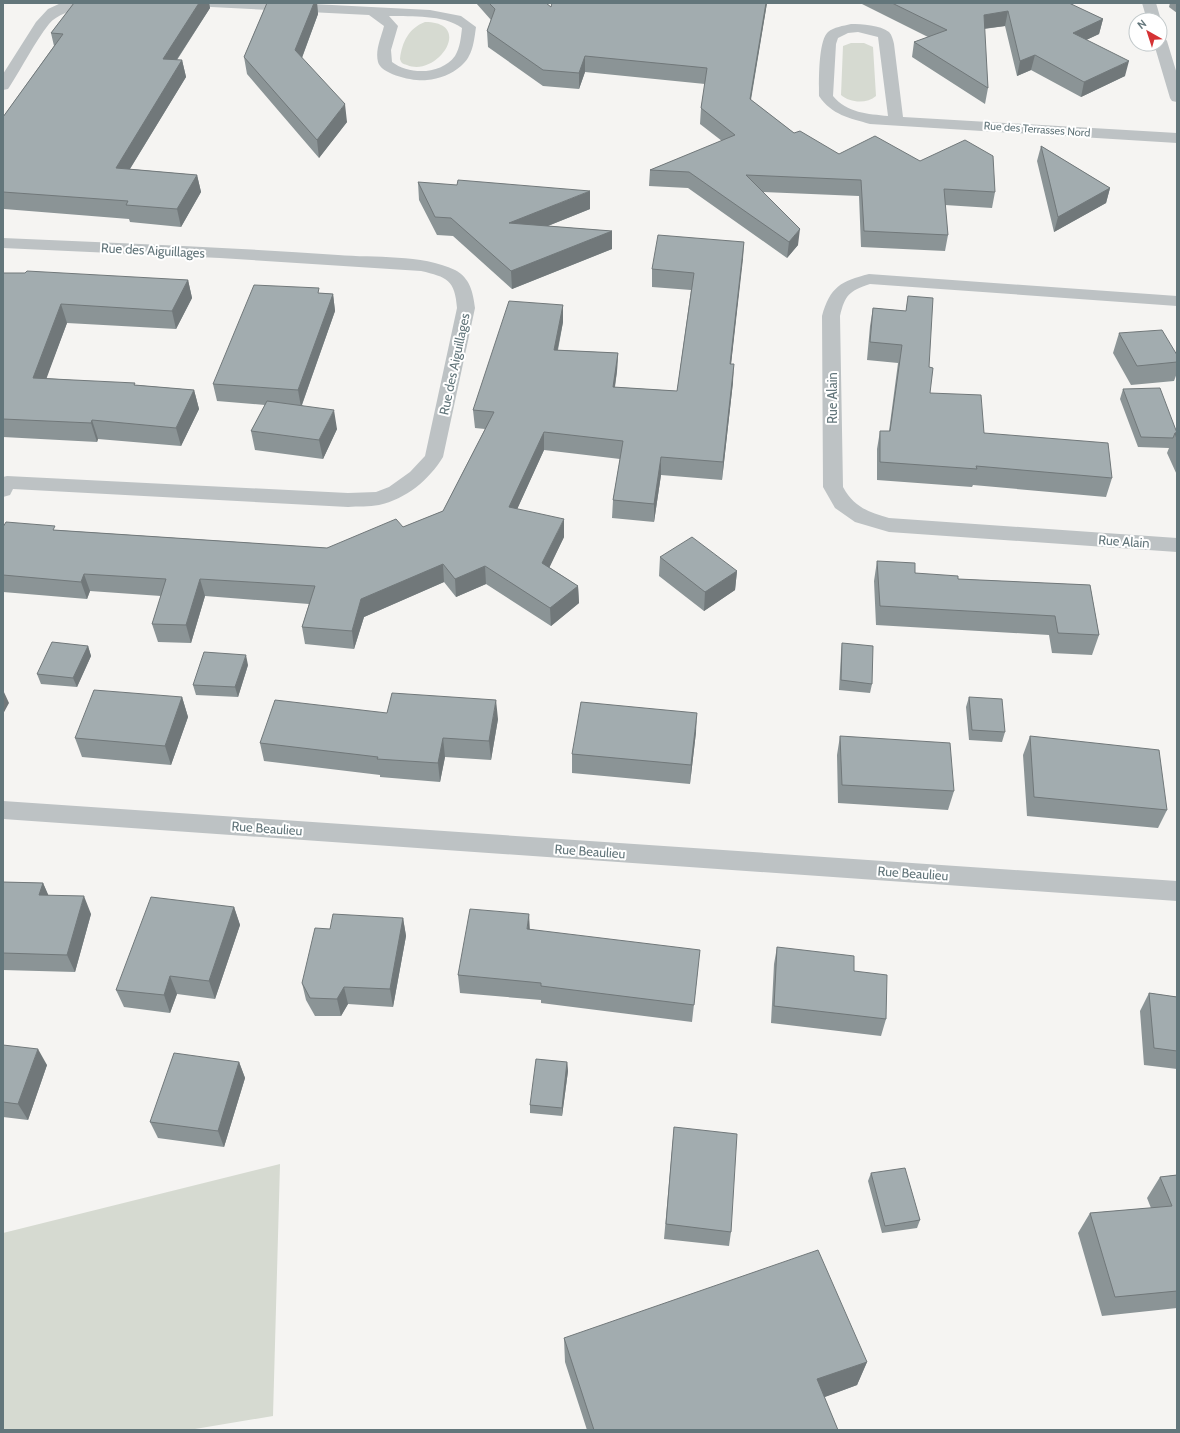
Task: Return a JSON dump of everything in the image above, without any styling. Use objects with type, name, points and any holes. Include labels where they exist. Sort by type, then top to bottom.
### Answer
[{"type":"street","points":[[3,86],[43,22],[53,12],[72,3]]},
{"type":"street","points":[[211,3],[449,16],[461,20],[469,28],[467,43],[462,56],[456,63],[441,72],[426,76],[395,71],[385,63],[384,50],[391,26],[386,20],[372,12]]},
{"type":"street","name":"Rue des Terrasses Nord","points":[[896,120],[888,44],[884,35],[874,30],[846,28],[832,36],[829,44],[826,96],[834,107],[850,114],[870,119],[1177,138]]},
{"type":"street","points":[[1163,52],[1177,98]]},
{"type":"street","name":"Rue des Aiguillages","points":[[3,243],[292,256],[406,265],[437,270],[456,278],[464,290],[466,308],[434,457],[423,472],[408,483],[381,498],[348,500],[4,484]]},
{"type":"street","name":"Rue Alain","points":[[1177,301],[870,279],[847,286],[836,298],[831,316],[833,486],[842,503],[862,517],[889,526],[1177,545]]},
{"type":"street","name":"Rue Beaulieu","points":[[3,810],[1177,891]]},
{"type":"shaded area","points":[[425,22],[440,24],[448,31],[449,39],[446,48],[439,57],[430,64],[418,67],[403,64],[400,59],[402,47],[407,36],[415,28]]},
{"type":"shaded area","points":[[851,43],[864,43],[873,47],[876,96],[872,99],[858,102],[849,100],[841,95],[843,46]]},
{"type":"shaded area","points":[[280,1164],[273,1416],[189,1430],[3,1430],[3,1233]]},
{"type":"building","points":[[74,3],[199,3],[163,59],[182,60],[116,168],[197,175],[177,209],[126,205],[128,201],[3,192],[3,117],[63,34],[51,33]]},
{"type":"building","points":[[267,3],[314,3],[295,50],[345,104],[317,140],[244,57]]},
{"type":"building","points":[[489,3],[546,3],[551,7],[552,3],[766,3],[750,99],[794,133],[800,131],[839,154],[875,136],[920,161],[965,140],[993,156],[995,192],[944,189],[948,235],[864,231],[861,180],[746,175],[800,229],[789,242],[689,172],[650,170],[735,135],[701,108],[707,68],[585,56],[579,73],[543,70],[487,31],[495,9]]},
{"type":"building","points":[[892,3],[1069,3],[1103,19],[1073,33],[1129,61],[1084,82],[1035,55],[1020,61],[1008,11],[984,15],[988,88],[914,42],[947,30]]},
{"type":"building","points":[[1041,146],[1110,188],[1058,217]]},
{"type":"building","points":[[458,180],[590,191],[509,223],[612,231],[511,271],[451,218],[435,217],[418,182],[457,185]]},
{"type":"building","points":[[658,235],[744,242],[730,364],[734,364],[723,462],[661,457],[654,504],[613,500],[623,441],[544,432],[509,507],[564,519],[542,563],[578,586],[550,608],[485,566],[455,579],[443,564],[361,599],[352,631],[302,627],[315,586],[200,579],[186,625],[152,624],[166,579],[84,574],[81,582],[3,575],[3,527],[6,522],[55,526],[53,530],[327,548],[396,519],[403,527],[443,511],[494,412],[473,410],[509,301],[563,305],[554,350],[618,353],[613,387],[677,391],[694,273],[652,269]]},
{"type":"building","points":[[27,271],[188,280],[172,311],[61,304],[33,378],[135,383],[134,385],[194,390],[176,428],[92,420],[91,423],[3,419],[3,273],[25,273]]},
{"type":"building","points":[[254,285],[319,288],[318,293],[333,294],[298,390],[213,384]]},
{"type":"building","points":[[908,296],[933,298],[929,367],[933,368],[930,393],[981,395],[984,433],[1108,443],[1112,478],[976,466],[977,469],[880,462],[880,431],[890,431],[902,345],[870,342],[873,308],[906,311]]},
{"type":"building","points":[[1162,330],[1177,355],[1177,362],[1137,366],[1119,333]]},
{"type":"building","points":[[1160,388],[1177,433],[1175,433],[1173,438],[1141,437],[1123,389]]},
{"type":"building","points":[[267,401],[334,410],[319,440],[251,431]]},
{"type":"building","points":[[692,537],[737,571],[705,592],[660,557]]},
{"type":"building","points":[[877,561],[915,563],[915,573],[958,576],[958,579],[1090,585],[1099,635],[1058,633],[1055,616],[880,606]]},
{"type":"building","points":[[52,642],[88,646],[73,678],[37,674]]},
{"type":"building","points":[[842,643],[873,646],[872,684],[841,680]]},
{"type":"building","points":[[204,652],[246,655],[235,687],[193,685]]},
{"type":"building","points":[[94,690],[182,697],[165,746],[75,738]]},
{"type":"building","points":[[392,693],[496,700],[489,741],[443,738],[438,763],[377,759],[378,757],[260,743],[275,700],[387,713]]},
{"type":"building","points":[[969,697],[1002,699],[1005,732],[972,730]]},
{"type":"building","points":[[581,702],[697,713],[691,765],[572,754]]},
{"type":"building","points":[[840,736],[950,743],[954,791],[842,785]]},
{"type":"building","points":[[1030,736],[1159,750],[1167,810],[1034,797]]},
{"type":"building","points":[[3,882],[43,883],[39,895],[84,896],[67,955],[3,953]]},
{"type":"building","points":[[151,897],[234,907],[209,981],[170,976],[164,995],[116,990]]},
{"type":"building","points":[[470,909],[529,914],[527,929],[700,950],[694,1005],[541,986],[541,983],[458,975]]},
{"type":"building","points":[[333,914],[403,918],[390,989],[344,987],[337,999],[310,998],[302,983],[315,928],[330,929]]},
{"type":"building","points":[[777,947],[854,956],[854,971],[887,975],[886,1019],[774,1006]]},
{"type":"building","points":[[1149,993],[1177,997],[1177,1051],[1154,1048]]},
{"type":"building","points":[[3,1045],[38,1049],[18,1104],[3,1102]]},
{"type":"building","points":[[174,1053],[239,1062],[218,1131],[150,1122]]},
{"type":"building","points":[[536,1059],[567,1062],[562,1108],[530,1105]]},
{"type":"building","points":[[674,1127],[737,1134],[731,1232],[666,1224]]},
{"type":"building","points":[[905,1168],[920,1220],[885,1226],[871,1173]]},
{"type":"building","points":[[1177,1175],[1177,1291],[1115,1297],[1090,1213],[1172,1206],[1160,1177]]},
{"type":"building","points":[[818,1250],[867,1362],[817,1379],[838,1430],[594,1430],[564,1338]]}]
